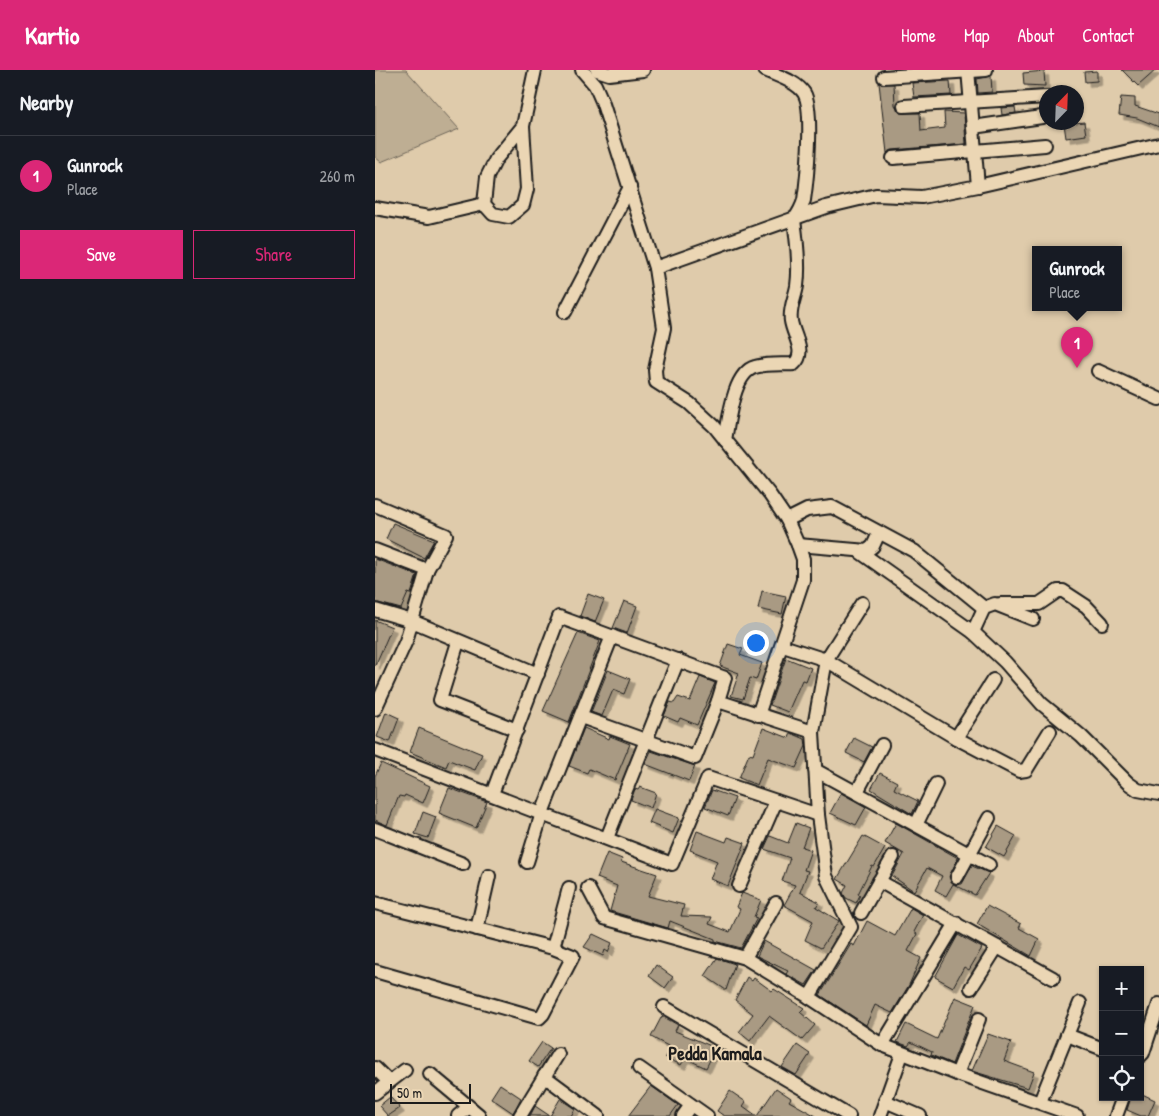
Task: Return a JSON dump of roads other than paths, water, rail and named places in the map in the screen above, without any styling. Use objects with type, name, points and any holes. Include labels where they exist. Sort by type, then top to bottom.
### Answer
[{"type":"street","points":[[523,126],[496,159],[487,177],[484,204],[493,214],[509,217],[523,205],[527,189],[523,126],[535,70]]},
{"type":"street","points":[[582,70],[595,85],[602,101],[655,268],[664,328],[655,370],[656,382],[689,403],[725,440],[787,520],[803,559],[803,580],[783,646],[758,715]]},
{"type":"street","points":[[597,70],[609,74],[643,70]]},
{"type":"street","points":[[725,440],[739,382],[746,371],[756,366],[794,364],[799,360],[801,354],[791,320],[797,286],[797,248],[793,220],[804,200],[809,141],[808,105],[804,93],[795,85],[765,70]]},
{"type":"street","points":[[968,70],[973,150],[978,186]]},
{"type":"street","points":[[884,77],[987,70]]},
{"type":"street","points":[[904,106],[1039,97]]},
{"type":"street","points":[[973,126],[1039,117]]},
{"type":"street","points":[[655,268],[826,207],[876,195],[922,197],[1159,144]]},
{"type":"street","points":[[893,158],[1045,145]]},
{"type":"street","points":[[565,312],[630,187]]},
{"type":"street","points":[[375,208],[407,215],[429,217],[454,213],[484,204]]},
{"type":"street","points":[[1098,371],[1159,399]]},
{"type":"street","points":[[375,505],[446,535],[427,570],[406,642],[375,709]]},
{"type":"street","points":[[787,520],[807,510],[832,507],[914,551],[990,606],[1033,619]]},
{"type":"street","points":[[798,545],[860,552],[867,551],[873,546],[879,532]]},
{"type":"street","points":[[375,550],[427,570]]},
{"type":"street","points":[[860,552],[973,632],[1005,662],[1042,704],[1081,736],[1128,783],[1138,790],[1159,794]]},
{"type":"street","points":[[990,606],[1039,604],[1058,591],[1063,591],[1086,606],[1102,623]]},
{"type":"street","points":[[809,997],[851,927],[826,876],[818,815],[813,732],[826,660],[862,603]]},
{"type":"street","points":[[973,632],[990,606]]},
{"type":"street","points":[[375,610],[412,621],[538,674]]},
{"type":"street","points":[[492,794],[559,617],[725,678],[718,701],[695,758],[581,717]]},
{"type":"street","points":[[527,862],[543,813],[612,636]]},
{"type":"street","points":[[459,642],[439,700],[517,730]]},
{"type":"street","points":[[783,646],[826,660],[956,738],[1019,771],[1026,770],[1050,731]]},
{"type":"street","points":[[607,838],[678,660]]},
{"type":"street","points":[[956,738],[993,680]]},
{"type":"street","points":[[718,701],[813,732]]},
{"type":"street","points":[[857,792],[882,745]]},
{"type":"street","points":[[375,750],[672,864],[708,778],[818,815]]},
{"type":"street","points":[[815,770],[989,865]]},
{"type":"street","points":[[915,825],[936,784]]},
{"type":"street","points":[[739,886],[776,801]]},
{"type":"street","points":[[957,877],[989,818]]},
{"type":"street","points":[[375,829],[463,864]]},
{"type":"street","points":[[861,912],[893,857]]},
{"type":"street","points":[[477,929],[489,876]]},
{"type":"street","points":[[879,881],[1053,978]]},
{"type":"street","points":[[553,948],[569,888]]},
{"type":"street","points":[[587,888],[604,918],[745,958],[882,1045],[902,1054],[1077,1116]]},
{"type":"street","points":[[375,903],[553,948],[573,956],[543,1014],[539,1018],[375,971]]},
{"type":"street","points":[[745,958],[776,903]]},
{"type":"street","points":[[882,1045],[956,923]]},
{"type":"street","points":[[971,988],[997,947]]},
{"type":"street","points":[[1040,1102],[1080,1003]]},
{"type":"street","points":[[1144,1049],[1159,1004]]},
{"type":"street","points":[[664,1007],[849,1116]]},
{"type":"street","points":[[957,1074],[979,1019]]},
{"type":"street","points":[[1067,1035],[1099,1048]]},
{"type":"street","points":[[520,1116],[558,1054]]},
{"type":"street","points":[[880,1116],[902,1054]]},
{"type":"street","points":[[375,1068],[389,1082]]},
{"type":"street","points":[[639,1068],[707,1116]]},
{"type":"street","points":[[375,1093],[405,1070]]},
{"type":"street","points":[[430,1074],[473,1111]]},
{"type":"street","points":[[544,1076],[598,1116]]},
{"type":"street","points":[[885,1101],[920,1116]]},
{"type":"street","points":[[1116,1116],[1122,1101]]},
{"type":"street","points":[[683,1116],[691,1105]]},
{"type":"street","points":[[458,1116],[473,1111]]},
{"type":"place","name":"Gunrock","points":[[1077,368]]},
{"type":"district","name":"Pedda Kamala","points":[[715,1053]]}]
